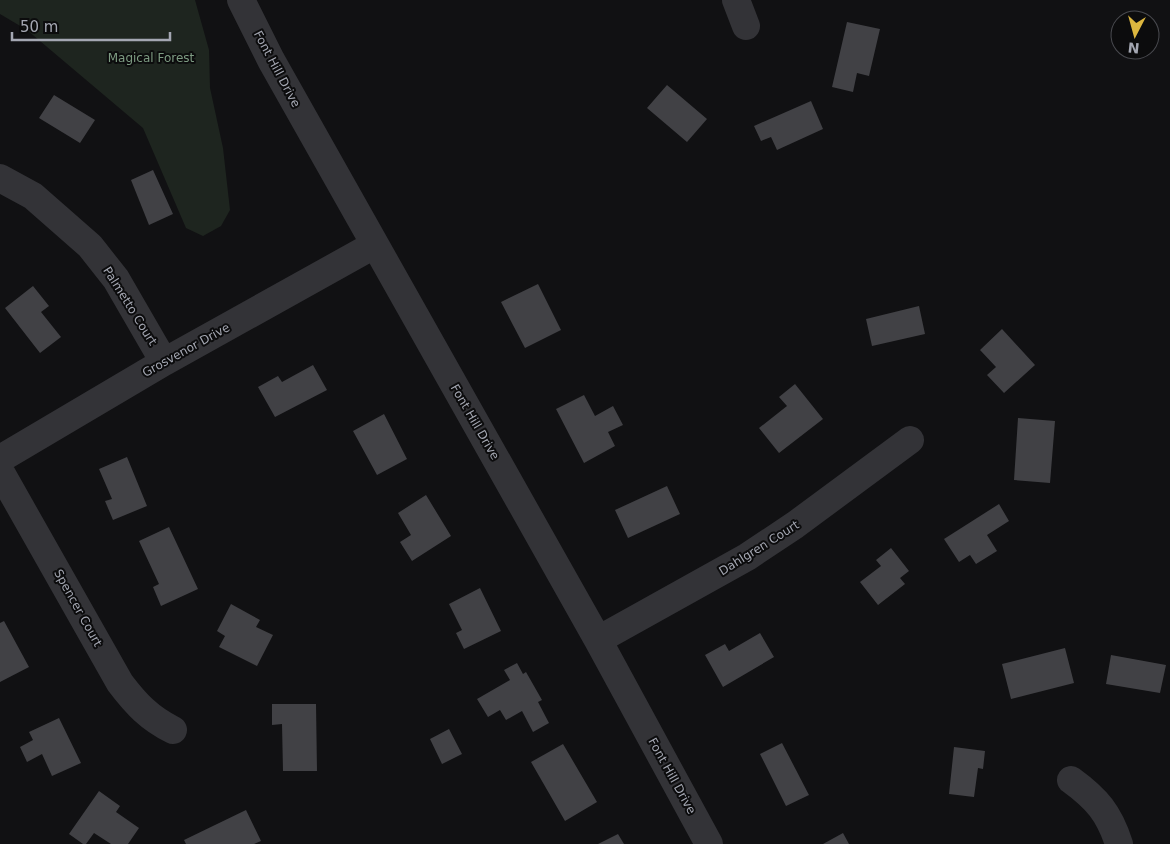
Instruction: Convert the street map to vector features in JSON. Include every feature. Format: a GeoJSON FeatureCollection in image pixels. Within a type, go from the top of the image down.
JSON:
{"type":"FeatureCollection","features":[{"type":"Feature","properties":{"kind":"street","name":"Font Hill Drive"},"geometry":{"type":"LineString","coordinates":[[241,0],[271,60],[598,640],[709,844]]}},
{"type":"Feature","properties":{"kind":"street"},"geometry":{"type":"LineString","coordinates":[[736,0],[746,26]]}},
{"type":"Feature","properties":{"kind":"street","name":"Palmetto Court"},"geometry":{"type":"LineString","coordinates":[[0,178],[33,196],[90,246],[116,280],[164,362]]}},
{"type":"Feature","properties":{"kind":"street","name":"Grosvenor Drive"},"geometry":{"type":"LineString","coordinates":[[0,459],[164,362],[374,245]]}},
{"type":"Feature","properties":{"kind":"street","name":"Dahlgren Court"},"geometry":{"type":"LineString","coordinates":[[598,640],[747,557],[795,525],[910,440]]}},
{"type":"Feature","properties":{"kind":"street","name":"Spencer Court"},"geometry":{"type":"LineString","coordinates":[[0,471],[120,683],[136,704],[156,721],[173,730]]}},
{"type":"Feature","properties":{"kind":"street"},"geometry":{"type":"LineString","coordinates":[[1070,780],[1090,794],[1105,811],[1119,844]]}},
{"type":"Feature","properties":{"kind":"green space","name":"Magical Forest"},"geometry":{"type":"Polygon","coordinates":[[[0,0],[195,0],[209,50],[210,88],[223,148],[230,210],[221,226],[203,236],[186,228],[143,128],[27,30],[0,14],[0,0]]]}},
{"type":"Feature","properties":{"kind":"building"},"geometry":{"type":"Polygon","coordinates":[[[847,22],[880,29],[869,76],[857,73],[853,92],[832,87],[847,22]]]}},
{"type":"Feature","properties":{"kind":"building"},"geometry":{"type":"Polygon","coordinates":[[[667,85],[707,119],[687,142],[647,108],[667,85]]]}},
{"type":"Feature","properties":{"kind":"building"},"geometry":{"type":"Polygon","coordinates":[[[54,95],[95,120],[80,143],[39,118],[54,95]]]}},
{"type":"Feature","properties":{"kind":"building"},"geometry":{"type":"Polygon","coordinates":[[[811,101],[823,129],[777,150],[771,137],[761,141],[754,126],[811,101]]]}},
{"type":"Feature","properties":{"kind":"building"},"geometry":{"type":"Polygon","coordinates":[[[153,170],[173,214],[149,225],[131,180],[153,170]]]}},
{"type":"Feature","properties":{"kind":"building"},"geometry":{"type":"Polygon","coordinates":[[[538,284],[561,330],[525,348],[501,302],[538,284]]]}},
{"type":"Feature","properties":{"kind":"building"},"geometry":{"type":"Polygon","coordinates":[[[33,286],[49,306],[41,312],[61,337],[40,353],[5,308],[33,286]]]}},
{"type":"Feature","properties":{"kind":"building"},"geometry":{"type":"Polygon","coordinates":[[[919,306],[925,334],[872,346],[866,319],[919,306]]]}},
{"type":"Feature","properties":{"kind":"building"},"geometry":{"type":"Polygon","coordinates":[[[1002,329],[1035,365],[1004,393],[987,375],[996,367],[980,350],[1002,329]]]}},
{"type":"Feature","properties":{"kind":"building"},"geometry":{"type":"Polygon","coordinates":[[[313,365],[327,390],[275,417],[258,387],[278,376],[282,382],[313,365]]]}},
{"type":"Feature","properties":{"kind":"building"},"geometry":{"type":"Polygon","coordinates":[[[795,384],[823,419],[779,453],[759,428],[787,406],[779,397],[795,384]]]}},
{"type":"Feature","properties":{"kind":"building"},"geometry":{"type":"Polygon","coordinates":[[[584,395],[595,416],[613,406],[623,425],[608,432],[615,446],[584,463],[556,409],[584,395]]]}},
{"type":"Feature","properties":{"kind":"building"},"geometry":{"type":"Polygon","coordinates":[[[384,414],[407,459],[377,475],[353,431],[384,414]]]}},
{"type":"Feature","properties":{"kind":"building"},"geometry":{"type":"Polygon","coordinates":[[[1018,418],[1055,421],[1050,483],[1014,480],[1018,418]]]}},
{"type":"Feature","properties":{"kind":"building"},"geometry":{"type":"Polygon","coordinates":[[[127,457],[147,506],[113,520],[105,501],[112,499],[99,469],[127,457]]]}},
{"type":"Feature","properties":{"kind":"building"},"geometry":{"type":"Polygon","coordinates":[[[667,486],[680,514],[628,538],[615,510],[667,486]]]}},
{"type":"Feature","properties":{"kind":"building"},"geometry":{"type":"Polygon","coordinates":[[[426,495],[451,536],[412,561],[400,542],[411,535],[398,513],[426,495]]]}},
{"type":"Feature","properties":{"kind":"building"},"geometry":{"type":"Polygon","coordinates":[[[999,504],[1009,521],[987,535],[997,551],[976,564],[970,555],[959,562],[944,539],[999,504]]]}},
{"type":"Feature","properties":{"kind":"building"},"geometry":{"type":"Polygon","coordinates":[[[169,527],[198,589],[161,606],[153,587],[159,584],[139,541],[169,527]]]}},
{"type":"Feature","properties":{"kind":"building"},"geometry":{"type":"Polygon","coordinates":[[[891,548],[909,571],[900,578],[905,584],[878,605],[860,582],[881,566],[876,560],[891,548]]]}},
{"type":"Feature","properties":{"kind":"building"},"geometry":{"type":"Polygon","coordinates":[[[480,588],[501,631],[464,649],[456,633],[462,630],[449,604],[480,588]]]}},
{"type":"Feature","properties":{"kind":"building"},"geometry":{"type":"Polygon","coordinates":[[[231,604],[260,620],[256,627],[273,635],[257,666],[219,647],[225,636],[217,631],[231,604]]]}},
{"type":"Feature","properties":{"kind":"building"},"geometry":{"type":"Polygon","coordinates":[[[4,621],[29,667],[0,682],[0,623],[4,621]]]}},
{"type":"Feature","properties":{"kind":"building"},"geometry":{"type":"Polygon","coordinates":[[[760,633],[774,657],[723,687],[705,655],[725,644],[729,651],[760,633]]]}},
{"type":"Feature","properties":{"kind":"building"},"geometry":{"type":"Polygon","coordinates":[[[1065,648],[1074,683],[1011,699],[1002,664],[1065,648]]]}},
{"type":"Feature","properties":{"kind":"building"},"geometry":{"type":"Polygon","coordinates":[[[1111,655],[1166,665],[1160,693],[1106,684],[1111,655]]]}},
{"type":"Feature","properties":{"kind":"building"},"geometry":{"type":"Polygon","coordinates":[[[517,663],[523,674],[526,672],[542,700],[538,702],[549,723],[533,732],[522,711],[506,720],[500,710],[488,717],[477,699],[510,680],[504,670],[517,663]]]}},
{"type":"Feature","properties":{"kind":"building"},"geometry":{"type":"Polygon","coordinates":[[[272,704],[316,704],[317,771],[283,771],[282,724],[272,725],[272,704]]]}},
{"type":"Feature","properties":{"kind":"building"},"geometry":{"type":"Polygon","coordinates":[[[59,718],[81,763],[52,776],[42,754],[27,762],[20,747],[33,740],[29,732],[59,718]]]}},
{"type":"Feature","properties":{"kind":"building"},"geometry":{"type":"Polygon","coordinates":[[[449,729],[462,754],[442,764],[430,739],[449,729]]]}},
{"type":"Feature","properties":{"kind":"building"},"geometry":{"type":"Polygon","coordinates":[[[782,743],[809,795],[786,806],[760,754],[782,743]]]}},
{"type":"Feature","properties":{"kind":"building"},"geometry":{"type":"Polygon","coordinates":[[[563,744],[597,802],[565,821],[531,762],[563,744]]]}},
{"type":"Feature","properties":{"kind":"building"},"geometry":{"type":"Polygon","coordinates":[[[954,747],[985,751],[983,769],[978,768],[974,797],[949,794],[954,747]]]}},
{"type":"Feature","properties":{"kind":"building"},"geometry":{"type":"Polygon","coordinates":[[[99,791],[120,806],[116,812],[139,828],[128,844],[111,844],[94,833],[86,844],[83,844],[69,834],[99,791]]]}},
{"type":"Feature","properties":{"kind":"building"},"geometry":{"type":"Polygon","coordinates":[[[246,810],[261,841],[254,844],[186,844],[184,840],[246,810]]]}},
{"type":"Feature","properties":{"kind":"building"},"geometry":{"type":"Polygon","coordinates":[[[843,833],[849,844],[823,844],[843,833]]]}},
{"type":"Feature","properties":{"kind":"building"},"geometry":{"type":"Polygon","coordinates":[[[618,834],[624,844],[598,844],[618,834]]]}}]}
